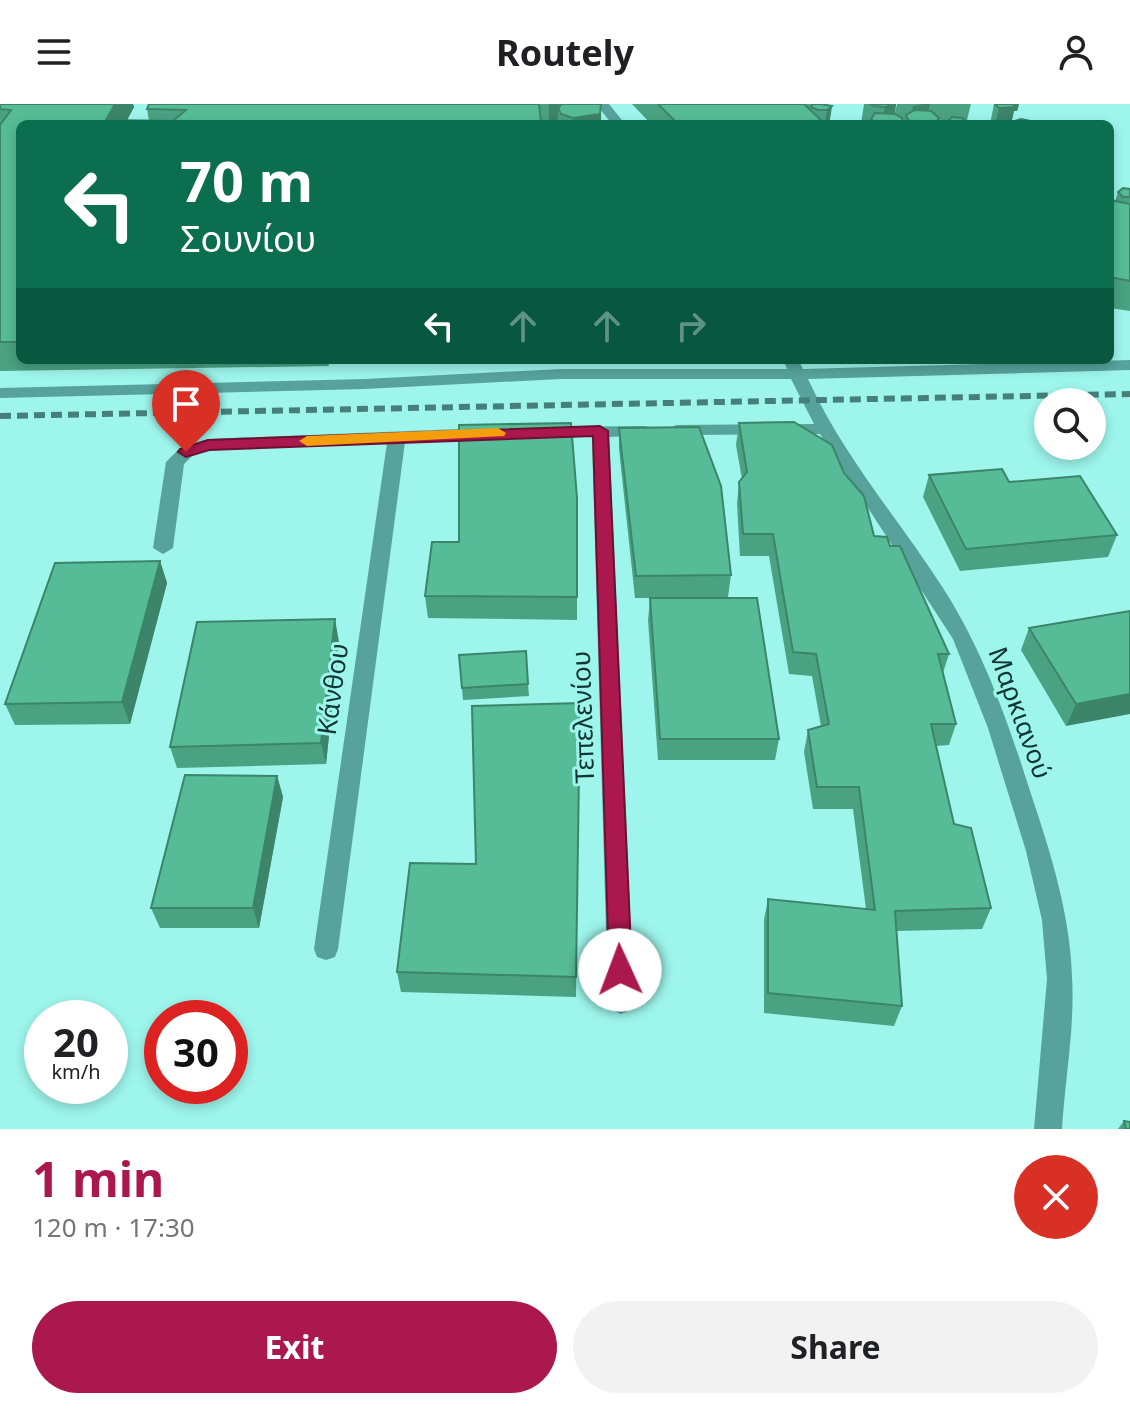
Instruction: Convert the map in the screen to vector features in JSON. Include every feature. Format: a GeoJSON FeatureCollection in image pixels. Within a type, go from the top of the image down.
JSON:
{"type":"FeatureCollection","features":[{"type":"Feature","properties":{"kind":"street"},"geometry":{"type":"LineString","coordinates":[[602,104],[616,120]]}},
{"type":"Feature","properties":{"kind":"street"},"geometry":{"type":"LineString","coordinates":[[0,393],[365,384],[795,367],[1130,365]]}},
{"type":"Feature","properties":{"kind":"street","name":"Μαρκιανού"},"geometry":{"type":"LineString","coordinates":[[795,367],[824,429],[963,638],[1004,742],[1038,851],[1054,920],[1060,979],[1048,1129]]}},
{"type":"Feature","properties":{"kind":"street"},"geometry":{"type":"LineString","coordinates":[[529,432],[824,429]]}},
{"type":"Feature","properties":{"kind":"street","name":"Τεπελενίου"},"geometry":{"type":"LineString","coordinates":[[600,431],[621,1002]]}},
{"type":"Feature","properties":{"kind":"street"},"geometry":{"type":"LineString","coordinates":[[163,548],[175,462],[186,452],[208,445],[500,433]]}},
{"type":"Feature","properties":{"kind":"street","name":"Κάνθου"},"geometry":{"type":"LineString","coordinates":[[326,949],[397,437]]}},
{"type":"Feature","properties":{"kind":"building"},"geometry":{"type":"Polygon","coordinates":[[[0,104],[115,104],[106,120],[16,120],[16,342],[0,342],[0,125],[11,110],[0,109],[0,104]]]}},
{"type":"Feature","properties":{"kind":"building"},"geometry":{"type":"Polygon","coordinates":[[[149,104],[539,104],[541,120],[174,120],[186,110],[147,109],[149,104]]]}},
{"type":"Feature","properties":{"kind":"building"},"geometry":{"type":"Polygon","coordinates":[[[562,104],[601,104],[600,114],[573,118],[561,114],[558,108],[562,104]]]}},
{"type":"Feature","properties":{"kind":"building"},"geometry":{"type":"Polygon","coordinates":[[[658,104],[804,104],[821,120],[674,120],[658,104]]]}},
{"type":"Feature","properties":{"kind":"building"},"geometry":{"type":"Polygon","coordinates":[[[813,104],[832,106],[827,110],[818,110],[811,107],[813,104]]]}},
{"type":"Feature","properties":{"kind":"building"},"geometry":{"type":"Polygon","coordinates":[[[870,104],[894,104],[885,107],[870,104]]]}},
{"type":"Feature","properties":{"kind":"building"},"geometry":{"type":"Polygon","coordinates":[[[995,104],[1012,104],[1016,107],[999,108],[995,104]]]}},
{"type":"Feature","properties":{"kind":"building"},"geometry":{"type":"Polygon","coordinates":[[[915,110],[931,111],[939,118],[908,120],[906,115],[915,110]]]}},
{"type":"Feature","properties":{"kind":"building"},"geometry":{"type":"Polygon","coordinates":[[[875,113],[895,114],[902,120],[872,120],[875,113]]]}},
{"type":"Feature","properties":{"kind":"building"},"geometry":{"type":"Polygon","coordinates":[[[1123,188],[1130,189],[1130,197],[1123,197],[1118,192],[1123,188]]]}},
{"type":"Feature","properties":{"kind":"building"},"geometry":{"type":"Polygon","coordinates":[[[1114,201],[1130,204],[1130,281],[1114,278],[1114,201]]]}},
{"type":"Feature","properties":{"kind":"building"},"geometry":{"type":"Polygon","coordinates":[[[794,422],[832,445],[844,473],[864,496],[874,536],[887,537],[890,546],[900,546],[949,654],[938,654],[956,724],[931,724],[954,824],[971,828],[991,908],[895,911],[902,1006],[768,993],[768,899],[875,910],[859,787],[817,787],[808,730],[829,724],[816,654],[793,652],[773,534],[743,534],[739,482],[747,472],[739,423],[794,422]]]}},
{"type":"Feature","properties":{"kind":"building"},"geometry":{"type":"Polygon","coordinates":[[[571,423],[577,498],[577,597],[425,596],[432,542],[459,542],[459,425],[571,423]]]}},
{"type":"Feature","properties":{"kind":"building"},"geometry":{"type":"Polygon","coordinates":[[[699,427],[721,486],[731,575],[636,576],[619,428],[699,427]]]}},
{"type":"Feature","properties":{"kind":"building"},"geometry":{"type":"Polygon","coordinates":[[[1002,469],[1009,482],[1080,476],[1117,535],[966,549],[929,475],[1002,469]]]}},
{"type":"Feature","properties":{"kind":"building"},"geometry":{"type":"Polygon","coordinates":[[[160,561],[122,702],[5,704],[55,563],[160,561]]]}},
{"type":"Feature","properties":{"kind":"building"},"geometry":{"type":"Polygon","coordinates":[[[650,598],[757,598],[779,739],[660,739],[650,598]]]}},
{"type":"Feature","properties":{"kind":"building"},"geometry":{"type":"Polygon","coordinates":[[[1130,611],[1130,694],[1076,704],[1029,628],[1130,611]]]}},
{"type":"Feature","properties":{"kind":"building"},"geometry":{"type":"Polygon","coordinates":[[[335,619],[321,743],[170,747],[197,622],[335,619]]]}},
{"type":"Feature","properties":{"kind":"building"},"geometry":{"type":"Polygon","coordinates":[[[526,651],[528,684],[462,688],[459,655],[526,651]]]}},
{"type":"Feature","properties":{"kind":"building"},"geometry":{"type":"Polygon","coordinates":[[[580,703],[576,977],[397,972],[410,863],[476,864],[472,706],[580,703]]]}},
{"type":"Feature","properties":{"kind":"building"},"geometry":{"type":"Polygon","coordinates":[[[185,775],[277,776],[253,908],[151,908],[185,775]]]}},
{"type":"Feature","properties":{"kind":"railway"},"geometry":{"type":"LineString","coordinates":[[0,416],[1130,394]]}},
{"type":"Feature","properties":{"kind":"slow traffic"},"geometry":{"type":"LineString","coordinates":[[307,441],[498,433]]}},
{"type":"Feature","properties":{"kind":"route"},"geometry":{"type":"LineString","coordinates":[[186,452],[208,445],[600,431],[620,970]]}}]}
